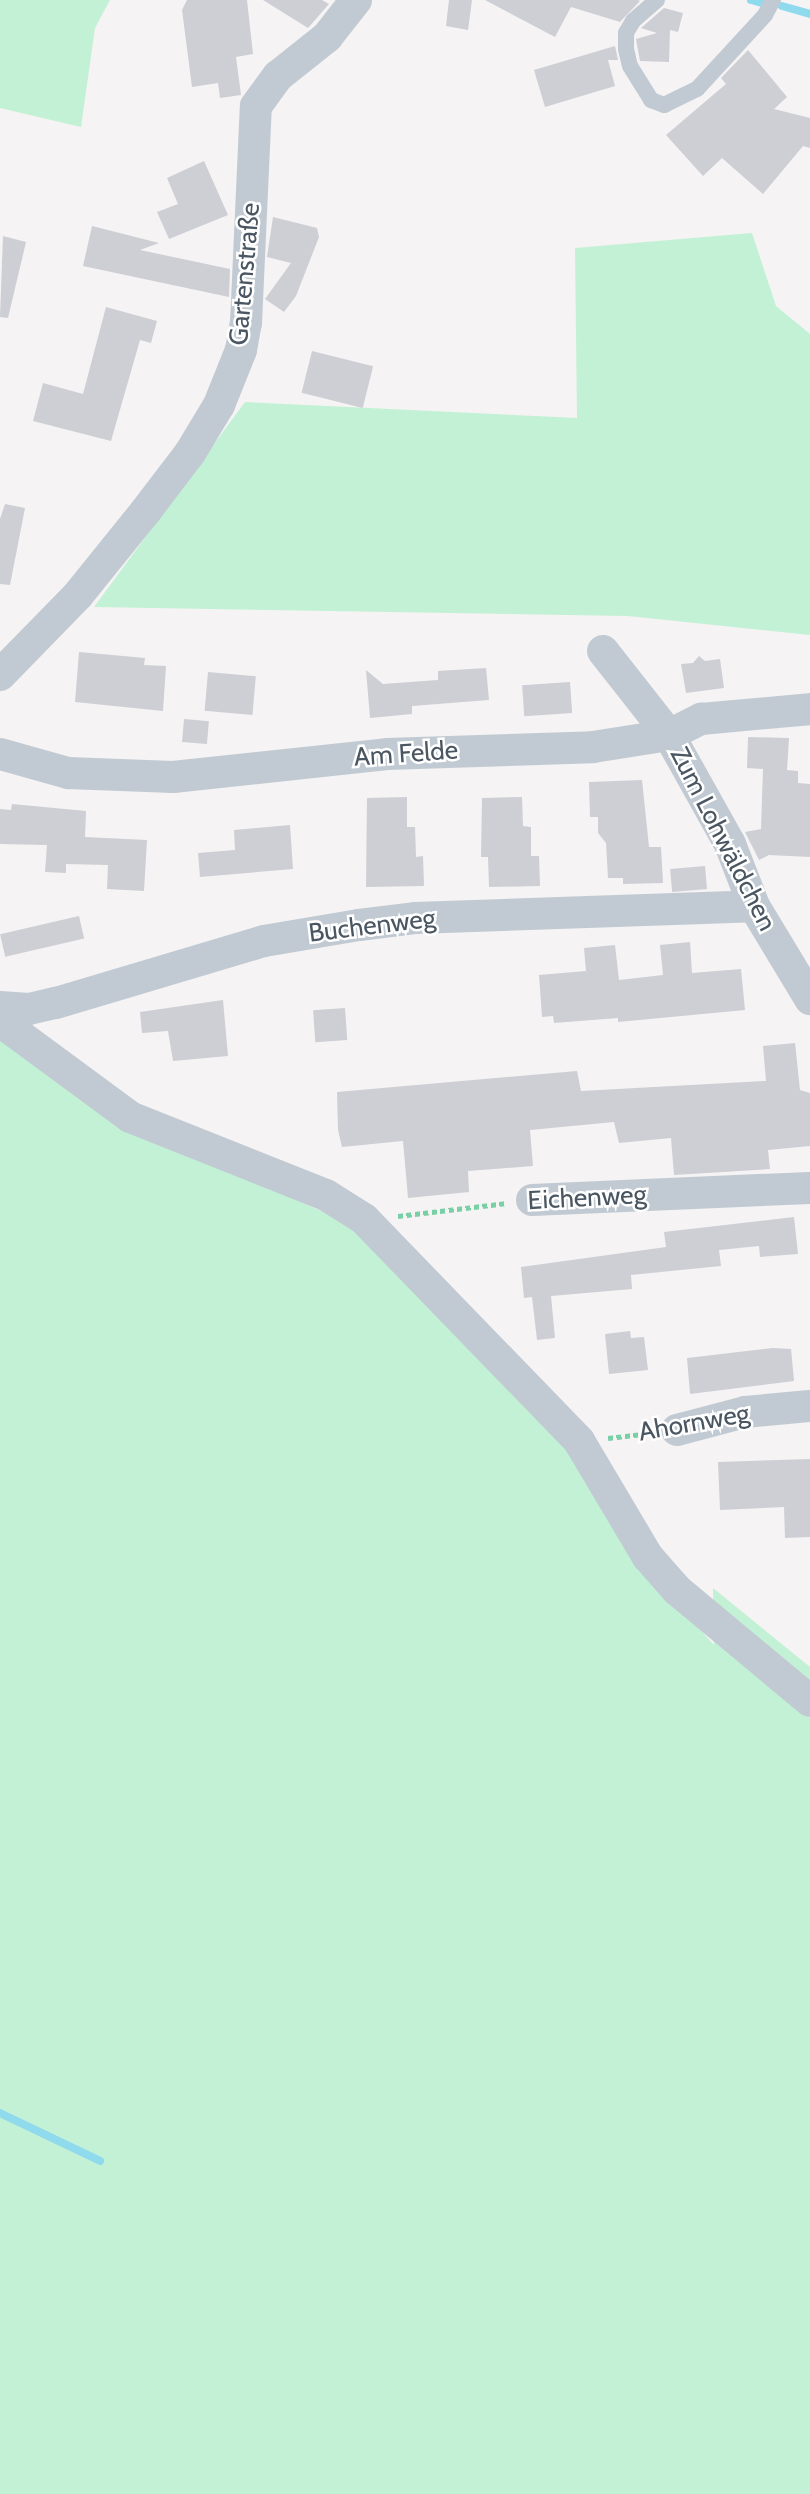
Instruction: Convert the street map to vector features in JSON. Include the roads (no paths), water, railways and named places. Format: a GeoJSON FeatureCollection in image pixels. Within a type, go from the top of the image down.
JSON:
{"type":"FeatureCollection","features":[{"type":"Feature","properties":{"kind":"street","name":"Gartenstraße"},"geometry":{"type":"LineString","coordinates":[[0,675],[78,595],[190,453],[219,405],[241,350],[246,323],[256,106],[278,76],[327,37],[356,0]]}},
{"type":"Feature","properties":{"kind":"street","name":"Zum Lohwäldchen"},"geometry":{"type":"LineString","coordinates":[[603,651],[669,735],[730,844],[754,906],[810,999]]}},
{"type":"Feature","properties":{"kind":"street","name":"Am Felde"},"geometry":{"type":"LineString","coordinates":[[0,754],[68,773],[151,777],[387,754],[593,747],[669,735],[701,719],[810,709]]}},
{"type":"Feature","properties":{"kind":"street","name":"Buchenweg"},"geometry":{"type":"LineString","coordinates":[[0,1007],[48,1005],[264,941],[359,925],[415,918],[754,906]]}},
{"type":"Feature","properties":{"kind":"street"},"geometry":{"type":"LineString","coordinates":[[0,1021],[130,1117],[326,1195],[364,1219],[579,1441],[648,1557],[669,1582],[810,1701]]}},
{"type":"Feature","properties":{"kind":"street","name":"Eichenweg"},"geometry":{"type":"LineString","coordinates":[[532,1200],[810,1188]]}},
{"type":"Feature","properties":{"kind":"street","name":"Ahornweg"},"geometry":{"type":"LineString","coordinates":[[677,1430],[745,1412],[810,1406]]}},
{"type":"Feature","properties":{"kind":"lane"},"geometry":{"type":"LineString","coordinates":[[657,0],[633,22],[626,33],[626,49],[630,66],[651,100],[664,105],[697,89],[774,0]]}},
{"type":"Feature","properties":{"kind":"waterway"},"geometry":{"type":"LineString","coordinates":[[751,0],[762,3]]}},
{"type":"Feature","properties":{"kind":"waterway"},"geometry":{"type":"LineString","coordinates":[[782,6],[810,14]]}},
{"type":"Feature","properties":{"kind":"waterway"},"geometry":{"type":"LineString","coordinates":[[0,2113],[100,2161]]}}]}
